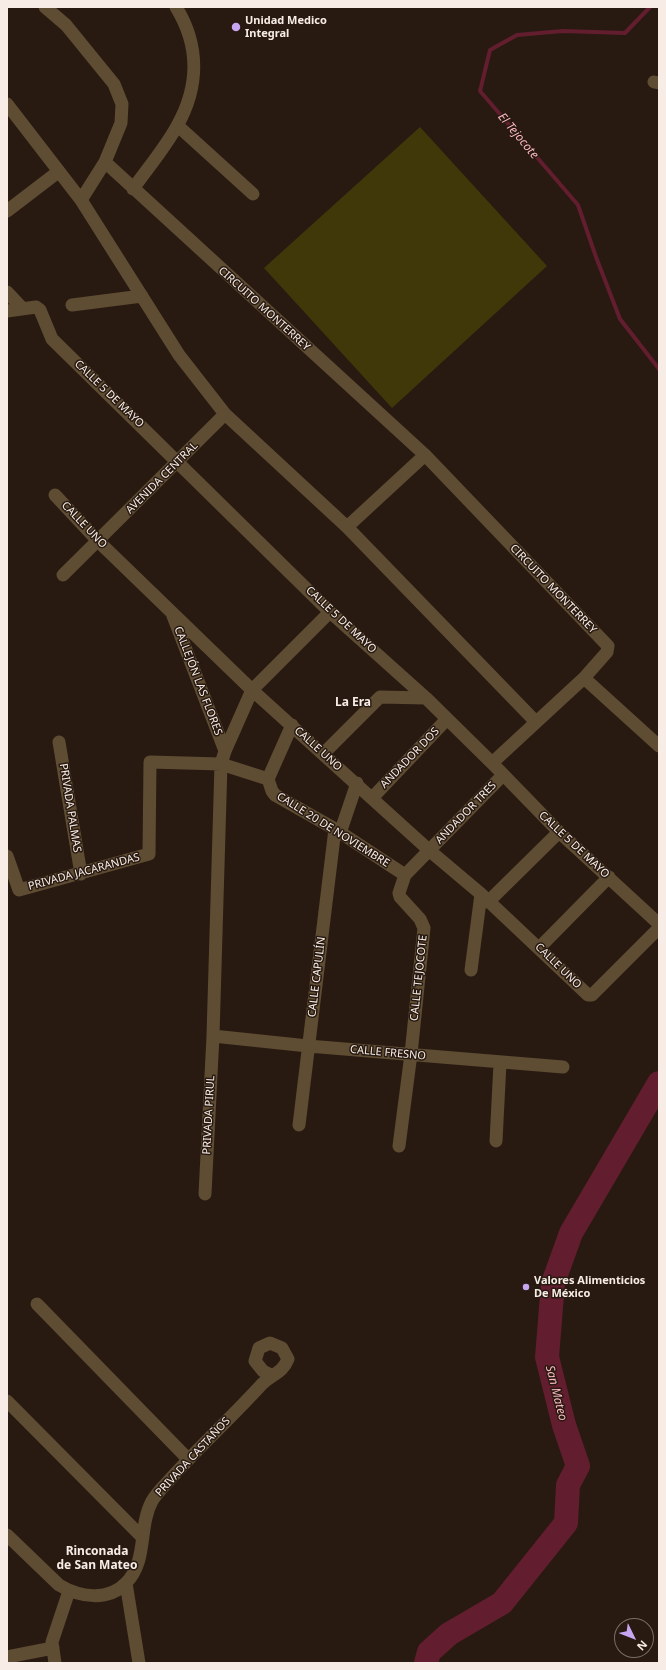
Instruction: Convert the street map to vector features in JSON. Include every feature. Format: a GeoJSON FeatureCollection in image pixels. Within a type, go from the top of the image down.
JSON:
{"type":"FeatureCollection","features":[{"type":"Feature","properties":{"kind":"street"},"geometry":{"type":"LineString","coordinates":[[46,7],[66,25],[114,84],[122,104],[121,123],[104,162],[81,200]]}},
{"type":"Feature","properties":{"kind":"street"},"geometry":{"type":"LineString","coordinates":[[133,189],[178,126],[193,86],[194,66],[192,41],[184,20],[176,7]]}},
{"type":"Feature","properties":{"kind":"street"},"geometry":{"type":"LineString","coordinates":[[7,104],[81,200],[179,355],[225,414],[347,527],[535,721]]}},
{"type":"Feature","properties":{"kind":"street"},"geometry":{"type":"LineString","coordinates":[[178,126],[252,194]]}},
{"type":"Feature","properties":{"kind":"street","name":"CIRCUITO MONTERREY"},"geometry":{"type":"LineString","coordinates":[[104,162],[425,455],[608,646],[607,652],[584,678],[535,721],[492,763]]}},
{"type":"Feature","properties":{"kind":"street"},"geometry":{"type":"LineString","coordinates":[[7,211],[58,172]]}},
{"type":"Feature","properties":{"kind":"street","name":"CALLE 5 DE MAYO"},"geometry":{"type":"LineString","coordinates":[[7,292],[29,308],[40,310],[52,338],[330,612],[426,698],[559,832],[659,924]]}},
{"type":"Feature","properties":{"kind":"street"},"geometry":{"type":"LineString","coordinates":[[72,305],[142,296]]}},
{"type":"Feature","properties":{"kind":"street"},"geometry":{"type":"LineString","coordinates":[[7,311],[29,308]]}},
{"type":"Feature","properties":{"kind":"street","name":"AVENIDA CENTRAL"},"geometry":{"type":"LineString","coordinates":[[63,575],[179,462],[225,414]]}},
{"type":"Feature","properties":{"kind":"street"},"geometry":{"type":"LineString","coordinates":[[347,527],[425,455]]}},
{"type":"Feature","properties":{"kind":"street","name":"CALLE UNO"},"geometry":{"type":"LineString","coordinates":[[55,495],[98,541],[252,690],[485,898],[588,995],[592,995],[659,928]]}},
{"type":"Feature","properties":{"kind":"street","name":"CALLEJÓN LAS FLORES"},"geometry":{"type":"LineString","coordinates":[[171,612],[225,751]]}},
{"type":"Feature","properties":{"kind":"street"},"geometry":{"type":"LineString","coordinates":[[213,1036],[221,764],[225,751],[252,690],[330,612]]}},
{"type":"Feature","properties":{"kind":"street"},"geometry":{"type":"LineString","coordinates":[[584,678],[659,746]]}},
{"type":"Feature","properties":{"kind":"street"},"geometry":{"type":"LineString","coordinates":[[323,754],[380,697],[426,698]]}},
{"type":"Feature","properties":{"kind":"street","name":"ANDADOR DOS"},"geometry":{"type":"LineString","coordinates":[[372,797],[447,719]]}},
{"type":"Feature","properties":{"kind":"street"},"geometry":{"type":"LineString","coordinates":[[221,764],[268,779],[292,725]]}},
{"type":"Feature","properties":{"kind":"street","name":"PRIVADA PALMAS"},"geometry":{"type":"LineString","coordinates":[[59,742],[81,874]]}},
{"type":"Feature","properties":{"kind":"street","name":"PRIVADA JACARANDAS"},"geometry":{"type":"LineString","coordinates":[[7,856],[19,890],[149,854],[150,762],[221,764]]}},
{"type":"Feature","properties":{"kind":"street","name":"ANDADOR TRES"},"geometry":{"type":"LineString","coordinates":[[430,850],[503,775]]}},
{"type":"Feature","properties":{"kind":"street","name":"CALLE 20 DE NOVIEMBRE"},"geometry":{"type":"LineString","coordinates":[[268,779],[272,791],[275,794],[337,831],[405,875]]}},
{"type":"Feature","properties":{"kind":"street","name":"CALLE CAPULÍN"},"geometry":{"type":"LineString","coordinates":[[299,1126],[308,1046],[337,831],[357,783]]}},
{"type":"Feature","properties":{"kind":"street"},"geometry":{"type":"LineString","coordinates":[[471,970],[485,898],[559,832]]}},
{"type":"Feature","properties":{"kind":"street","name":"CALLE TEJOCOTE"},"geometry":{"type":"LineString","coordinates":[[412,1054],[424,928],[420,919],[399,893],[405,875],[430,850]]}},
{"type":"Feature","properties":{"kind":"street"},"geometry":{"type":"LineString","coordinates":[[539,948],[609,877]]}},
{"type":"Feature","properties":{"kind":"street","name":"CALLE FRESNO"},"geometry":{"type":"LineString","coordinates":[[213,1036],[500,1063],[564,1067]]}},
{"type":"Feature","properties":{"kind":"street","name":"PRIVADA PIRUL"},"geometry":{"type":"LineString","coordinates":[[205,1194],[213,1036]]}},
{"type":"Feature","properties":{"kind":"street"},"geometry":{"type":"LineString","coordinates":[[399,1146],[412,1054]]}},
{"type":"Feature","properties":{"kind":"street"},"geometry":{"type":"LineString","coordinates":[[496,1141],[500,1063]]}},
{"type":"Feature","properties":{"kind":"street"},"geometry":{"type":"LineString","coordinates":[[37,1304],[188,1459]]}},
{"type":"Feature","properties":{"kind":"street","name":"PRIVADA CASTAÑOS"},"geometry":{"type":"LineString","coordinates":[[69,1591],[82,1595],[98,1596],[114,1592],[126,1583],[136,1568],[141,1553],[144,1521],[152,1500],[188,1459],[271,1376]]}},
{"type":"Feature","properties":{"kind":"street"},"geometry":{"type":"LineString","coordinates":[[7,1402],[142,1537]]}},
{"type":"Feature","properties":{"kind":"street"},"geometry":{"type":"LineString","coordinates":[[7,1535],[59,1585],[69,1591],[52,1642],[55,1663]]}},
{"type":"Feature","properties":{"kind":"street"},"geometry":{"type":"LineString","coordinates":[[126,1583],[139,1663]]}},
{"type":"Feature","properties":{"kind":"street"},"geometry":{"type":"LineString","coordinates":[[7,1657],[53,1648]]}},
{"type":"Feature","properties":{"kind":"shaded area"},"geometry":{"type":"Polygon","coordinates":[[[420,127],[547,266],[392,408],[264,268],[420,127]]]}},
{"type":"Feature","properties":{"kind":"waterway","name":"El Tejocote"},"geometry":{"type":"LineString","coordinates":[[650,7],[625,33],[563,31],[517,35],[490,50],[480,91],[578,205],[620,319],[659,369]]}},
{"type":"Feature","properties":{"kind":"waterway","name":"San Mateo"},"geometry":{"type":"LineString","coordinates":[[426,1663],[429,1652],[449,1634],[502,1603],[566,1523],[568,1485],[578,1466],[564,1425],[547,1357],[553,1283],[571,1233],[659,1083]]}},
{"type":"Feature","properties":{"kind":"place","name":"Unidad Medico Integral"},"geometry":{"type":"Point","coordinates":[236,27]}},
{"type":"Feature","properties":{"kind":"place","name":"Valores Alimenticios De México"},"geometry":{"type":"Point","coordinates":[526,1287]}},
{"type":"Feature","properties":{"kind":"district","name":"La Era"},"geometry":{"type":"Point","coordinates":[353,703]}},
{"type":"Feature","properties":{"kind":"district","name":"Rinconada de San Mateo"},"geometry":{"type":"Point","coordinates":[97,1559]}}]}
